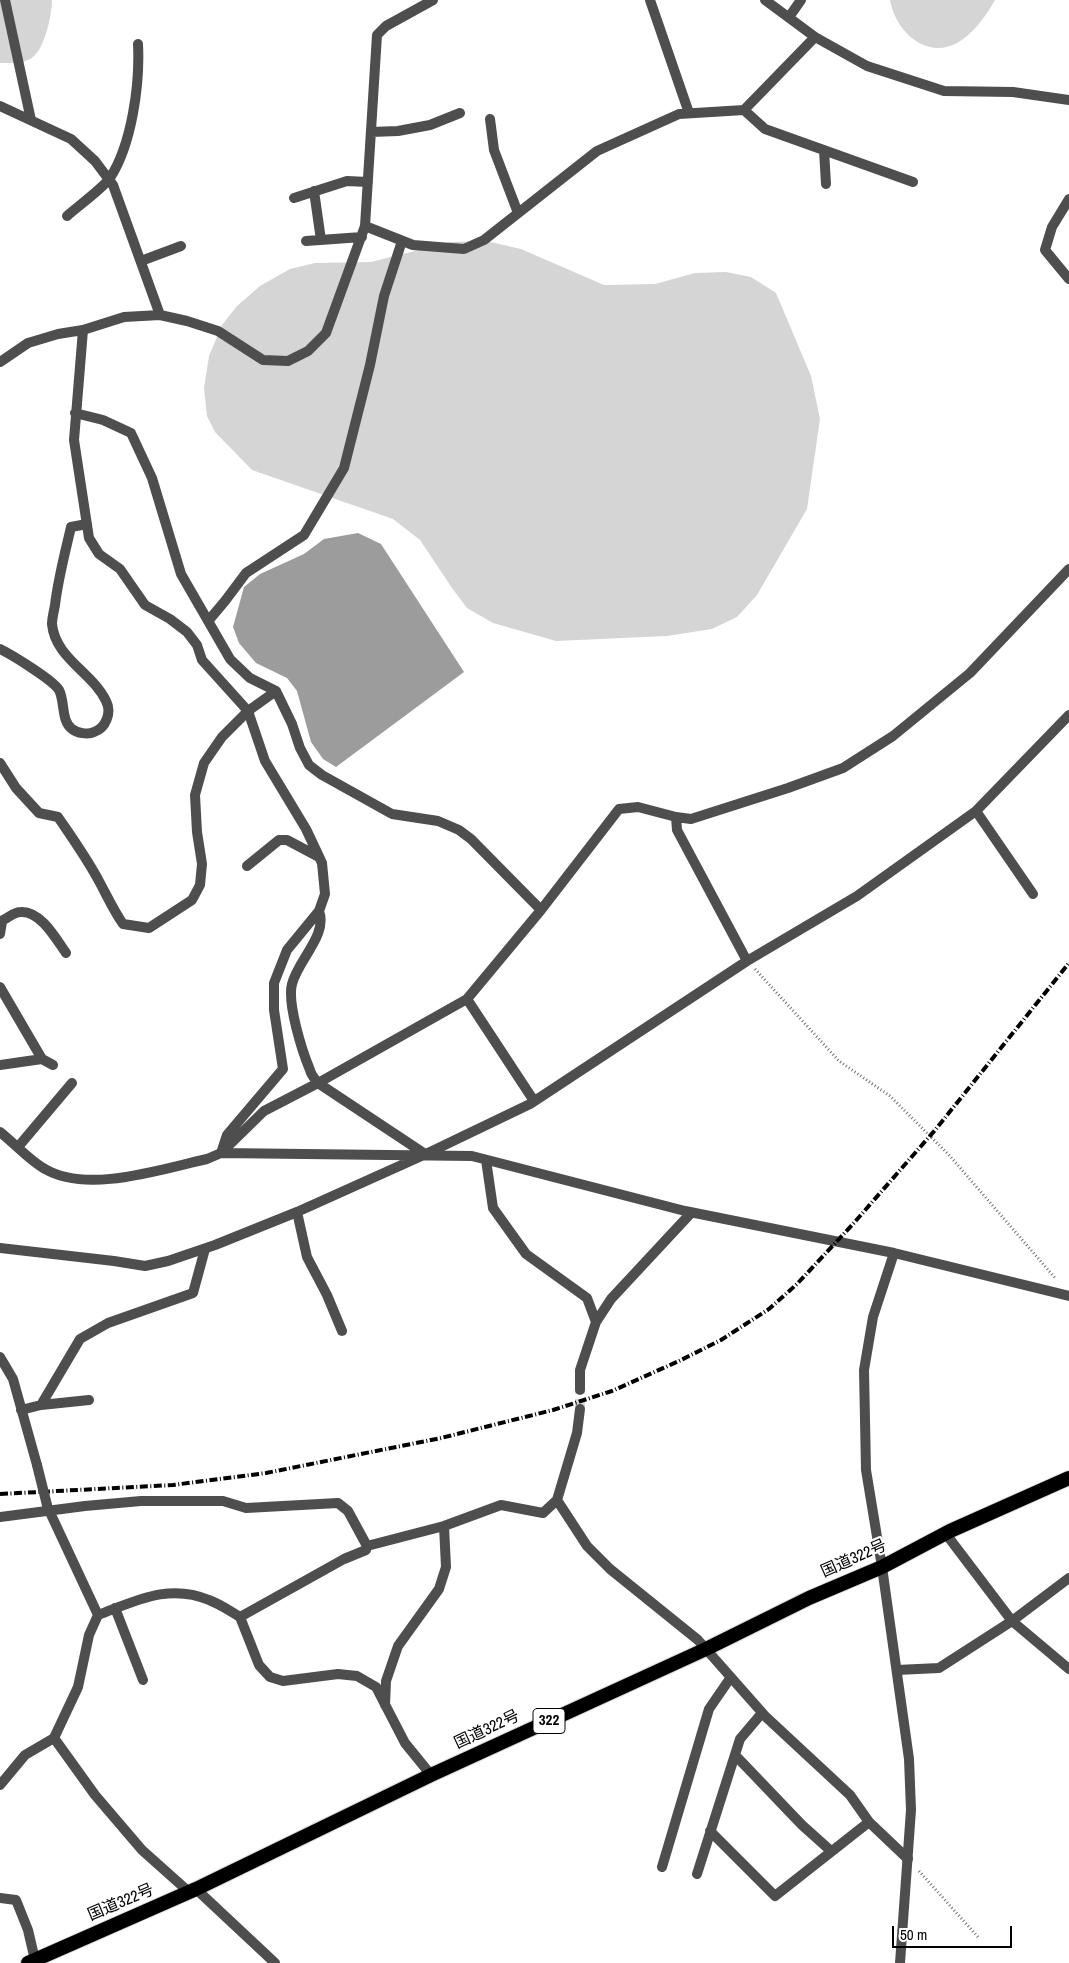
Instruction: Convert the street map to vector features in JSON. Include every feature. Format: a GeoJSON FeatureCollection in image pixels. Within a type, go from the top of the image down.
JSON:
{"type":"FeatureCollection","features":[{"type":"Feature","properties":{"kind":"highway","name":"国道322号"},"geometry":{"type":"LineString","coordinates":[[31,1961],[192,1891],[431,1775],[706,1649],[808,1598],[882,1567],[946,1534],[1069,1478]]}},
{"type":"Feature","properties":{"kind":"street"},"geometry":{"type":"LineString","coordinates":[[5,0],[31,120]]}},
{"type":"Feature","properties":{"kind":"street"},"geometry":{"type":"LineString","coordinates":[[0,362],[28,343],[58,334],[83,330],[124,317],[160,316],[186,320],[218,331],[263,360],[288,361],[308,351],[326,333],[365,226],[377,35],[386,26],[433,0]]}},
{"type":"Feature","properties":{"kind":"street"},"geometry":{"type":"LineString","coordinates":[[650,0],[689,113]]}},
{"type":"Feature","properties":{"kind":"street"},"geometry":{"type":"LineString","coordinates":[[765,0],[815,37],[867,66],[944,91],[1013,92],[1069,100]]}},
{"type":"Feature","properties":{"kind":"street"},"geometry":{"type":"LineString","coordinates":[[788,17],[801,0]]}},
{"type":"Feature","properties":{"kind":"street"},"geometry":{"type":"LineString","coordinates":[[365,226],[413,245],[464,249],[484,240],[597,151],[679,114],[744,110],[815,37]]}},
{"type":"Feature","properties":{"kind":"street"},"geometry":{"type":"LineString","coordinates":[[67,216],[109,179],[121,156],[134,110],[139,67],[138,44]]}},
{"type":"Feature","properties":{"kind":"street"},"geometry":{"type":"LineString","coordinates":[[0,106],[71,139],[95,161],[109,179],[113,185],[160,316]]}},
{"type":"Feature","properties":{"kind":"street"},"geometry":{"type":"LineString","coordinates":[[744,110],[765,129],[913,182]]}},
{"type":"Feature","properties":{"kind":"street"},"geometry":{"type":"LineString","coordinates":[[371,132],[398,131],[430,125],[460,113]]}},
{"type":"Feature","properties":{"kind":"street"},"geometry":{"type":"LineString","coordinates":[[490,118],[494,150],[518,213]]}},
{"type":"Feature","properties":{"kind":"street"},"geometry":{"type":"LineString","coordinates":[[824,150],[826,184]]}},
{"type":"Feature","properties":{"kind":"street"},"geometry":{"type":"LineString","coordinates":[[294,198],[348,181],[368,182]]}},
{"type":"Feature","properties":{"kind":"street"},"geometry":{"type":"LineString","coordinates":[[314,191],[321,240]]}},
{"type":"Feature","properties":{"kind":"street"},"geometry":{"type":"LineString","coordinates":[[1069,199],[1052,227],[1045,250],[1069,279]]}},
{"type":"Feature","properties":{"kind":"street"},"geometry":{"type":"LineString","coordinates":[[306,241],[362,237]]}},
{"type":"Feature","properties":{"kind":"street"},"geometry":{"type":"LineString","coordinates":[[209,620],[226,601],[246,572],[304,535],[344,468],[370,365],[384,296],[402,241]]}},
{"type":"Feature","properties":{"kind":"street"},"geometry":{"type":"LineString","coordinates":[[141,261],[182,246]]}},
{"type":"Feature","properties":{"kind":"street"},"geometry":{"type":"LineString","coordinates":[[83,330],[74,440],[89,538],[99,554],[120,569],[145,605],[170,619],[187,632],[197,645],[202,660],[248,711],[265,760],[306,829],[322,863],[325,894],[319,911],[288,950],[274,983],[274,1010],[283,1069],[227,1135],[221,1153]]}},
{"type":"Feature","properties":{"kind":"street"},"geometry":{"type":"LineString","coordinates":[[75,413],[102,420],[131,433],[152,478],[181,574],[230,659],[250,678],[276,691],[309,765],[322,775],[392,814],[438,821],[459,830],[471,839],[540,910]]}},
{"type":"Feature","properties":{"kind":"street"},"geometry":{"type":"LineString","coordinates":[[0,649],[20,660],[59,690],[67,723],[72,729],[81,733],[94,733],[103,726],[108,715],[107,702],[94,684],[75,666],[59,643],[52,624],[59,576],[70,527],[87,524]]}},
{"type":"Feature","properties":{"kind":"street"},"geometry":{"type":"LineString","coordinates":[[0,1132],[44,1169],[72,1179],[109,1180],[207,1159],[221,1153],[264,1112],[467,999],[619,809],[638,807],[691,819],[843,768],[893,736],[970,673],[1069,570]]}},
{"type":"Feature","properties":{"kind":"street"},"geometry":{"type":"LineString","coordinates":[[0,762],[16,788],[38,813],[58,818],[83,854],[112,908],[123,924],[149,928],[192,900],[200,884],[202,864],[197,832],[195,795],[204,763],[222,737],[248,711],[276,691]]}},
{"type":"Feature","properties":{"kind":"street"},"geometry":{"type":"LineString","coordinates":[[0,1248],[145,1266],[168,1261],[297,1212],[426,1154],[534,1101],[747,961],[857,896],[976,811],[1069,715]]}},
{"type":"Feature","properties":{"kind":"street"},"geometry":{"type":"LineString","coordinates":[[976,811],[1032,894]]}},
{"type":"Feature","properties":{"kind":"street"},"geometry":{"type":"LineString","coordinates":[[676,817],[677,830],[747,961]]}},
{"type":"Feature","properties":{"kind":"street"},"geometry":{"type":"LineString","coordinates":[[247,866],[280,840],[288,840],[319,857]]}},
{"type":"Feature","properties":{"kind":"street"},"geometry":{"type":"LineString","coordinates":[[319,911],[322,920],[320,931],[298,967],[291,986],[291,1006],[310,1072],[318,1083],[426,1154]]}},
{"type":"Feature","properties":{"kind":"street"},"geometry":{"type":"LineString","coordinates":[[0,934],[1,921],[14,913],[32,914],[43,923],[66,953]]}},
{"type":"Feature","properties":{"kind":"street"},"geometry":{"type":"LineString","coordinates":[[0,987],[42,1059],[53,1065]]}},
{"type":"Feature","properties":{"kind":"street"},"geometry":{"type":"LineString","coordinates":[[467,999],[534,1101]]}},
{"type":"Feature","properties":{"kind":"street"},"geometry":{"type":"LineString","coordinates":[[0,1065],[42,1059]]}},
{"type":"Feature","properties":{"kind":"street"},"geometry":{"type":"LineString","coordinates":[[18,1147],[72,1083]]}},
{"type":"Feature","properties":{"kind":"street"},"geometry":{"type":"LineString","coordinates":[[221,1153],[472,1156],[691,1213],[894,1252],[1069,1296]]}},
{"type":"Feature","properties":{"kind":"street"},"geometry":{"type":"LineString","coordinates":[[486,1160],[493,1208],[526,1254],[587,1298],[596,1322]]}},
{"type":"Feature","properties":{"kind":"street"},"geometry":{"type":"LineString","coordinates":[[297,1212],[307,1257],[327,1295],[342,1331]]}},
{"type":"Feature","properties":{"kind":"street"},"geometry":{"type":"LineString","coordinates":[[580,1390],[580,1370],[596,1322],[611,1299],[691,1213]]}},
{"type":"Feature","properties":{"kind":"street"},"geometry":{"type":"LineString","coordinates":[[41,1405],[80,1339],[108,1322],[193,1294],[205,1248]]}},
{"type":"Feature","properties":{"kind":"street"},"geometry":{"type":"LineString","coordinates":[[894,1252],[873,1317],[864,1370],[866,1470],[882,1567],[909,1760],[912,1810],[900,1963]]}},
{"type":"Feature","properties":{"kind":"street"},"geometry":{"type":"LineString","coordinates":[[0,1357],[13,1379],[48,1508],[98,1615]]}},
{"type":"Feature","properties":{"kind":"street"},"geometry":{"type":"LineString","coordinates":[[22,1410],[41,1405],[90,1400]]}},
{"type":"Feature","properties":{"kind":"street"},"geometry":{"type":"LineString","coordinates":[[240,1617],[344,1559],[366,1550],[367,1546],[444,1526],[501,1505],[543,1513],[557,1500],[577,1433],[580,1409]]}},
{"type":"Feature","properties":{"kind":"street"},"geometry":{"type":"LineString","coordinates":[[557,1500],[587,1546],[610,1569],[698,1640],[762,1713],[850,1795],[869,1822],[908,1859]]}},
{"type":"Feature","properties":{"kind":"street"},"geometry":{"type":"LineString","coordinates":[[0,1518],[48,1508],[141,1501],[223,1501],[246,1508],[338,1503],[348,1511],[367,1546]]}},
{"type":"Feature","properties":{"kind":"street"},"geometry":{"type":"LineString","coordinates":[[385,1706],[386,1680],[398,1646],[439,1588],[446,1567],[444,1526]]}},
{"type":"Feature","properties":{"kind":"street"},"geometry":{"type":"LineString","coordinates":[[946,1534],[1012,1621],[1069,1669]]}},
{"type":"Feature","properties":{"kind":"street"},"geometry":{"type":"LineString","coordinates":[[897,1670],[939,1668],[1012,1621],[1069,1578]]}},
{"type":"Feature","properties":{"kind":"street"},"geometry":{"type":"LineString","coordinates":[[0,1785],[25,1755],[54,1738],[78,1687],[89,1635],[98,1615],[154,1594],[192,1594],[211,1600],[240,1617],[260,1664],[270,1677],[283,1681],[338,1674],[357,1676],[376,1687],[405,1744],[431,1775]]}},
{"type":"Feature","properties":{"kind":"street"},"geometry":{"type":"LineString","coordinates":[[116,1608],[143,1680]]}},
{"type":"Feature","properties":{"kind":"street"},"geometry":{"type":"LineString","coordinates":[[662,1867],[709,1709],[731,1677]]}},
{"type":"Feature","properties":{"kind":"street"},"geometry":{"type":"LineString","coordinates":[[697,1874],[740,1739],[762,1713]]}},
{"type":"Feature","properties":{"kind":"street"},"geometry":{"type":"LineString","coordinates":[[54,1738],[95,1795],[142,1850],[275,1963]]}},
{"type":"Feature","properties":{"kind":"street"},"geometry":{"type":"LineString","coordinates":[[735,1755],[802,1825],[831,1851]]}},
{"type":"Feature","properties":{"kind":"street"},"geometry":{"type":"LineString","coordinates":[[710,1831],[774,1896],[869,1822]]}},
{"type":"Feature","properties":{"kind":"street"},"geometry":{"type":"LineString","coordinates":[[0,1898],[16,1900],[28,1930],[31,1961]]}},
{"type":"Feature","properties":{"kind":"path"},"geometry":{"type":"LineString","coordinates":[[747,961],[838,1061],[890,1096],[949,1155],[1057,1280]]}},
{"type":"Feature","properties":{"kind":"path"},"geometry":{"type":"LineString","coordinates":[[908,1859],[978,1938]]}},
{"type":"Feature","properties":{"kind":"shaded area"},"geometry":{"type":"Polygon","coordinates":[[[0,0],[52,0],[45,38],[38,52],[31,59],[0,63],[0,0]]]}},
{"type":"Feature","properties":{"kind":"shaded area"},"geometry":{"type":"Polygon","coordinates":[[[890,0],[995,0],[979,24],[963,39],[945,47],[934,48],[923,45],[905,31],[898,22],[890,0]]]}},
{"type":"Feature","properties":{"kind":"shaded area"},"geometry":{"type":"Polygon","coordinates":[[[486,241],[521,249],[604,285],[655,284],[695,273],[726,272],[751,277],[776,293],[811,376],[820,419],[807,509],[757,595],[737,617],[712,629],[667,636],[556,641],[493,623],[467,608],[420,540],[393,519],[252,470],[215,432],[207,416],[204,388],[209,356],[222,325],[237,306],[260,286],[290,269],[315,263],[371,262],[450,242],[486,241]]]}},
{"type":"Feature","properties":{"kind":"shaded area"},"geometry":{"type":"Polygon","coordinates":[[[358,533],[381,544],[464,672],[336,767],[323,759],[311,742],[297,691],[287,678],[256,663],[239,643],[233,627],[244,587],[260,574],[304,554],[324,539],[358,533]]]}},
{"type":"Feature","properties":{"kind":"tunnel"},"geometry":{"type":"LineString","coordinates":[[580,1390],[580,1409]]}},
{"type":"Feature","properties":{"kind":"railway"},"geometry":{"type":"LineString","coordinates":[[0,1494],[173,1485],[266,1473],[441,1438],[553,1410],[612,1391],[679,1361],[721,1340],[769,1309],[797,1284],[853,1224],[936,1129],[1069,963]]}}]}
